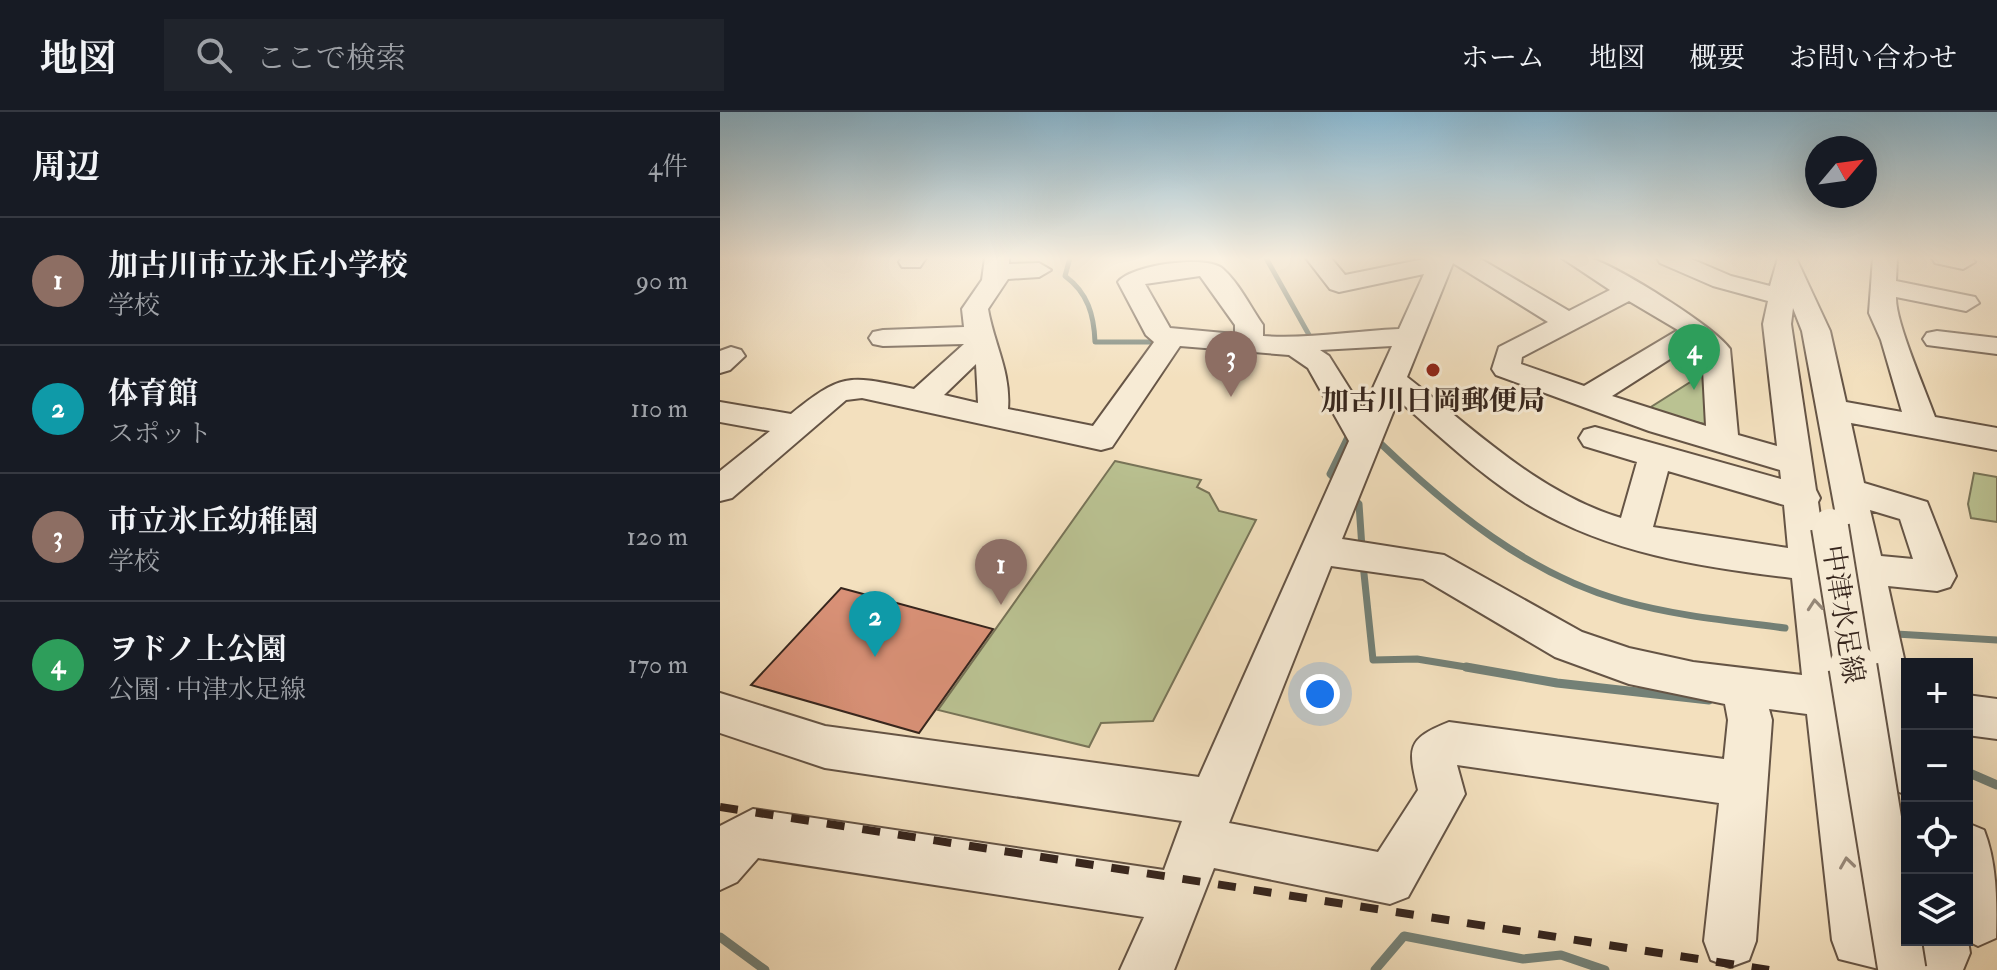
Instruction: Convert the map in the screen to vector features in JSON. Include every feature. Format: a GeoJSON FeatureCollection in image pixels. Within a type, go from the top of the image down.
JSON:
{"type":"FeatureCollection","features":[{"type":"Feature","properties":{"kind":"street"},"geometry":{"type":"LineString","coordinates":[[983,298],[975,309],[979,340],[989,357],[997,383],[992,416]]}},
{"type":"Feature","properties":{"kind":"street"},"geometry":{"type":"LineString","coordinates":[[1140,298],[1160,335],[1172,337],[1249,345],[1407,337]]}},
{"type":"Feature","properties":{"kind":"street"},"geometry":{"type":"LineString","coordinates":[[1231,298],[1249,325],[1249,345]]}},
{"type":"Feature","properties":{"kind":"street"},"geometry":{"type":"LineString","coordinates":[[1147,970],[1179,897],[1206,822],[1349,554],[1344,490],[1392,380],[1407,337],[1428,298]]}},
{"type":"Feature","properties":{"kind":"street"},"geometry":{"type":"LineString","coordinates":[[1522,298],[1568,322]]}},
{"type":"Feature","properties":{"kind":"street"},"geometry":{"type":"LineString","coordinates":[[1614,298],[1509,353],[1506,369],[1723,443],[1818,508],[1866,568],[1900,706],[1903,730]]}},
{"type":"Feature","properties":{"kind":"street"},"geometry":{"type":"LineString","coordinates":[[1643,298],[1697,330],[1716,349],[1723,443]]}},
{"type":"Feature","properties":{"kind":"street"},"geometry":{"type":"LineString","coordinates":[[1595,438],[1818,508],[1915,511],[1937,576],[1866,568],[1818,508],[1777,324],[1780,298]]}},
{"type":"Feature","properties":{"kind":"street","name":"中津水足線"},"geometry":{"type":"LineString","coordinates":[[1788,298],[1818,508],[1902,970]]}},
{"type":"Feature","properties":{"kind":"street"},"geometry":{"type":"LineString","coordinates":[[1798,298],[1816,331],[1833,410],[1818,508],[1824,697],[1858,940],[1944,953],[1948,946]]}},
{"type":"Feature","properties":{"kind":"street"},"geometry":{"type":"LineString","coordinates":[[1882,298],[1882,313],[1895,340],[1921,423]]}},
{"type":"Feature","properties":{"kind":"street"},"geometry":{"type":"LineString","coordinates":[[1941,298],[1966,303]]}},
{"type":"Feature","properties":{"kind":"street"},"geometry":{"type":"LineString","coordinates":[[1589,397],[1697,330]]}},
{"type":"Feature","properties":{"kind":"street"},"geometry":{"type":"LineString","coordinates":[[720,489],[837,392],[862,388],[1101,439],[1172,337]]}},
{"type":"Feature","properties":{"kind":"street"},"geometry":{"type":"LineString","coordinates":[[883,338],[979,340]]}},
{"type":"Feature","properties":{"kind":"street"},"geometry":{"type":"LineString","coordinates":[[1954,338],[1997,346]]}},
{"type":"Feature","properties":{"kind":"street"},"geometry":{"type":"LineString","coordinates":[[920,401],[979,340]]}},
{"type":"Feature","properties":{"kind":"street"},"geometry":{"type":"LineString","coordinates":[[1309,344],[1365,440]]}},
{"type":"Feature","properties":{"kind":"street"},"geometry":{"type":"LineString","coordinates":[[1392,380],[1535,493],[1584,518],[1632,536],[1704,550],[1818,508]]}},
{"type":"Feature","properties":{"kind":"street"},"geometry":{"type":"LineString","coordinates":[[1833,410],[1921,423],[1997,439]]}},
{"type":"Feature","properties":{"kind":"street"},"geometry":{"type":"LineString","coordinates":[[720,412],[796,425]]}},
{"type":"Feature","properties":{"kind":"street"},"geometry":{"type":"LineString","coordinates":[[1632,536],[1647,496],[1655,455]]}},
{"type":"Feature","properties":{"kind":"street"},"geometry":{"type":"LineString","coordinates":[[1349,554],[1431,565],[1533,626],[1599,656],[1693,681],[1746,700],[1824,697],[1900,706]]}},
{"type":"Feature","properties":{"kind":"street"},"geometry":{"type":"LineString","coordinates":[[1730,941],[1744,784],[1746,700]]}},
{"type":"Feature","properties":{"kind":"street"},"geometry":{"type":"LineString","coordinates":[[720,713],[825,747],[1206,822],[1390,879],[1442,794],[1432,754],[1449,743],[1744,784]]}},
{"type":"Feature","properties":{"kind":"street"},"geometry":{"type":"LineString","coordinates":[[1973,716],[1997,719]]}},
{"type":"Feature","properties":{"kind":"street"},"geometry":{"type":"LineString","coordinates":[[720,865],[734,845],[753,833],[1179,897]]}},
{"type":"Feature","properties":{"kind":"green space"},"geometry":{"type":"Polygon","coordinates":[[[1711,369],[1705,424],[1643,412],[1711,369]]]}},
{"type":"Feature","properties":{"kind":"green space"},"geometry":{"type":"Polygon","coordinates":[[[1115,461],[1201,480],[1197,487],[1209,493],[1219,511],[1256,520],[1153,721],[1101,723],[1089,747],[938,710],[1115,461]]]}},
{"type":"Feature","properties":{"kind":"green space"},"geometry":{"type":"Polygon","coordinates":[[[1974,473],[1997,477],[1997,522],[1971,518],[1968,504],[1974,473]]]}},
{"type":"Feature","properties":{"kind":"building"},"geometry":{"type":"Polygon","coordinates":[[[841,588],[993,629],[919,733],[751,685],[841,588]]]}},
{"type":"Feature","properties":{"kind":"waterway"},"geometry":{"type":"LineString","coordinates":[[1085,298],[1093,323],[1095,342],[1161,342]]}},
{"type":"Feature","properties":{"kind":"waterway"},"geometry":{"type":"LineString","coordinates":[[1288,298],[1313,342]]}},
{"type":"Feature","properties":{"kind":"waterway"},"geometry":{"type":"LineString","coordinates":[[1349,435],[1352,429]]}},
{"type":"Feature","properties":{"kind":"waterway"},"geometry":{"type":"LineString","coordinates":[[1337,481],[1330,474],[1349,435]]}},
{"type":"Feature","properties":{"kind":"waterway"},"geometry":{"type":"LineString","coordinates":[[1380,443],[1434,492],[1492,537],[1555,574],[1623,601],[1663,611],[1785,628]]}},
{"type":"Feature","properties":{"kind":"waterway"},"geometry":{"type":"LineString","coordinates":[[1351,496],[1359,504],[1362,548]]}},
{"type":"Feature","properties":{"kind":"waterway"},"geometry":{"type":"LineString","coordinates":[[1363,564],[1373,660],[1417,659],[1469,667]]}},
{"type":"Feature","properties":{"kind":"waterway"},"geometry":{"type":"LineString","coordinates":[[1896,634],[1997,640]]}},
{"type":"Feature","properties":{"kind":"waterway"},"geometry":{"type":"LineString","coordinates":[[1469,667],[1478,669]]}},
{"type":"Feature","properties":{"kind":"waterway"},"geometry":{"type":"LineString","coordinates":[[1469,667],[1557,683],[1709,700]]}},
{"type":"Feature","properties":{"kind":"waterway"},"geometry":{"type":"LineString","coordinates":[[1973,775],[1997,785]]}},
{"type":"Feature","properties":{"kind":"waterway"},"geometry":{"type":"LineString","coordinates":[[1375,970],[1404,936],[1523,959],[1561,955],[1605,970]]}},
{"type":"Feature","properties":{"kind":"waterway"},"geometry":{"type":"LineString","coordinates":[[720,937],[765,970]]}},
{"type":"Feature","properties":{"kind":"railway"},"geometry":{"type":"LineString","coordinates":[[720,807],[1769,970]]}},
{"type":"Feature","properties":{"kind":"place","name":"加古川日岡郵便局"},"geometry":{"type":"Point","coordinates":[1433,370]}},
{"type":"Feature","properties":{"kind":"place","name":"ヲドノ上公園"},"geometry":{"type":"Point","coordinates":[1694,390]}},
{"type":"Feature","properties":{"kind":"place","name":"市立氷丘幼稚園"},"geometry":{"type":"Point","coordinates":[1231,397]}},
{"type":"Feature","properties":{"kind":"place","name":"加古川市立氷丘小学校"},"geometry":{"type":"Point","coordinates":[1001,605]}},
{"type":"Feature","properties":{"kind":"place","name":"体育館"},"geometry":{"type":"Point","coordinates":[875,657]}}]}
